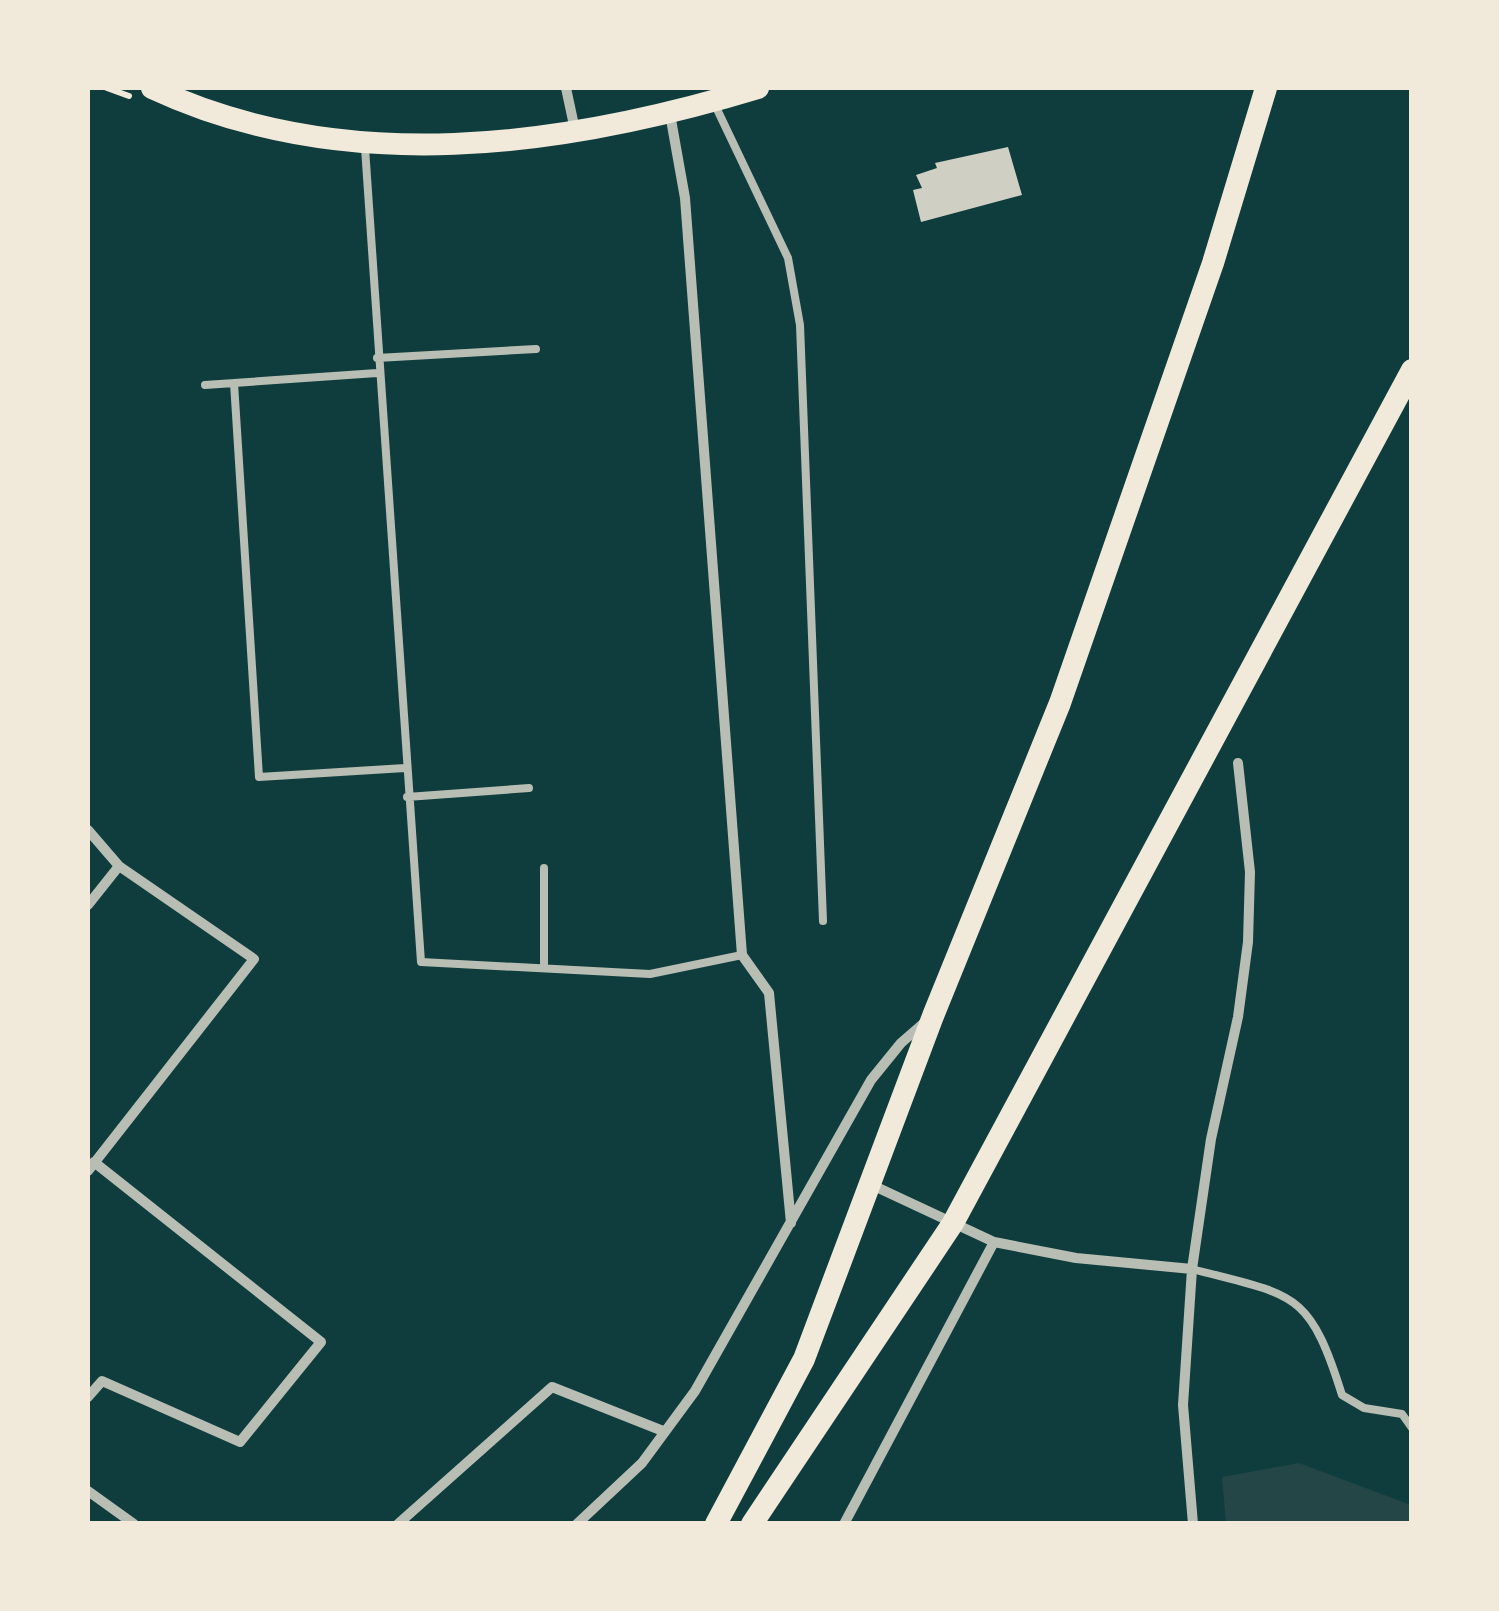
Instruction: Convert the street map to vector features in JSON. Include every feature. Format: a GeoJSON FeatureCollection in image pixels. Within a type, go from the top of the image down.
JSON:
{"type":"FeatureCollection","features":[{"type":"Feature","properties":{"kind":"main road"},"geometry":{"type":"LineString","coordinates":[[152,88],[234,117],[364,143],[492,144],[576,134],[670,114],[758,88]]}},
{"type":"Feature","properties":{"kind":"main road"},"geometry":{"type":"LineString","coordinates":[[716,1524],[804,1359],[933,1016],[1025,794],[1120,539],[1266,88]]}},
{"type":"Feature","properties":{"kind":"main road"},"geometry":{"type":"LineString","coordinates":[[752,1524],[954,1223],[1412,370]]}},
{"type":"Feature","properties":{"kind":"street"},"geometry":{"type":"LineString","coordinates":[[566,88],[576,134]]}},
{"type":"Feature","properties":{"kind":"street"},"geometry":{"type":"LineString","coordinates":[[670,114],[685,198],[742,955],[769,993],[791,1223]]}},
{"type":"Feature","properties":{"kind":"street"},"geometry":{"type":"LineString","coordinates":[[1193,1524],[1183,1405],[1192,1269],[1210,1139],[1238,1017],[1248,942],[1250,872],[1238,762]]}},
{"type":"Feature","properties":{"kind":"street"},"geometry":{"type":"LineString","coordinates":[[88,830],[119,866],[254,959],[91,1167],[321,1342],[240,1442],[102,1381],[88,1398]]}},
{"type":"Feature","properties":{"kind":"street"},"geometry":{"type":"LineString","coordinates":[[88,904],[119,866]]}},
{"type":"Feature","properties":{"kind":"street"},"geometry":{"type":"LineString","coordinates":[[577,1524],[642,1463],[695,1390],[871,1080],[902,1042],[933,1016]]}},
{"type":"Feature","properties":{"kind":"street"},"geometry":{"type":"LineString","coordinates":[[872,1185],[994,1242],[1076,1258],[1192,1269]]}},
{"type":"Feature","properties":{"kind":"street"},"geometry":{"type":"LineString","coordinates":[[844,1524],[994,1242]]}},
{"type":"Feature","properties":{"kind":"street"},"geometry":{"type":"LineString","coordinates":[[398,1524],[552,1387],[663,1431]]}},
{"type":"Feature","properties":{"kind":"street"},"geometry":{"type":"LineString","coordinates":[[88,1491],[134,1524]]}},
{"type":"Feature","properties":{"kind":"lane"},"geometry":{"type":"LineString","coordinates":[[713,101],[788,258],[800,325],[824,920]]}},
{"type":"Feature","properties":{"kind":"lane"},"geometry":{"type":"LineString","coordinates":[[364,143],[377,373],[421,962],[650,974],[742,955]]}},
{"type":"Feature","properties":{"kind":"lane"},"geometry":{"type":"LineString","coordinates":[[378,358],[536,349]]}},
{"type":"Feature","properties":{"kind":"lane"},"geometry":{"type":"LineString","coordinates":[[205,385],[377,373]]}},
{"type":"Feature","properties":{"kind":"lane"},"geometry":{"type":"LineString","coordinates":[[234,383],[259,777],[405,768]]}},
{"type":"Feature","properties":{"kind":"lane"},"geometry":{"type":"LineString","coordinates":[[407,796],[529,788]]}},
{"type":"Feature","properties":{"kind":"lane"},"geometry":{"type":"LineString","coordinates":[[544,868],[544,968]]}},
{"type":"Feature","properties":{"kind":"lane"},"geometry":{"type":"LineString","coordinates":[[1192,1269],[1278,1292],[1310,1315],[1324,1339],[1342,1395],[1364,1408],[1402,1414],[1412,1428]]}},
{"type":"Feature","properties":{"kind":"shaded area"},"geometry":{"type":"Polygon","coordinates":[[[1299,1463],[1411,1505],[1411,1523],[1226,1523],[1222,1477],[1299,1463]]]}},
{"type":"Feature","properties":{"kind":"building"},"geometry":{"type":"Polygon","coordinates":[[[1008,147],[1022,195],[921,222],[913,190],[922,188],[916,175],[937,168],[935,163],[1008,147]]]}}]}
